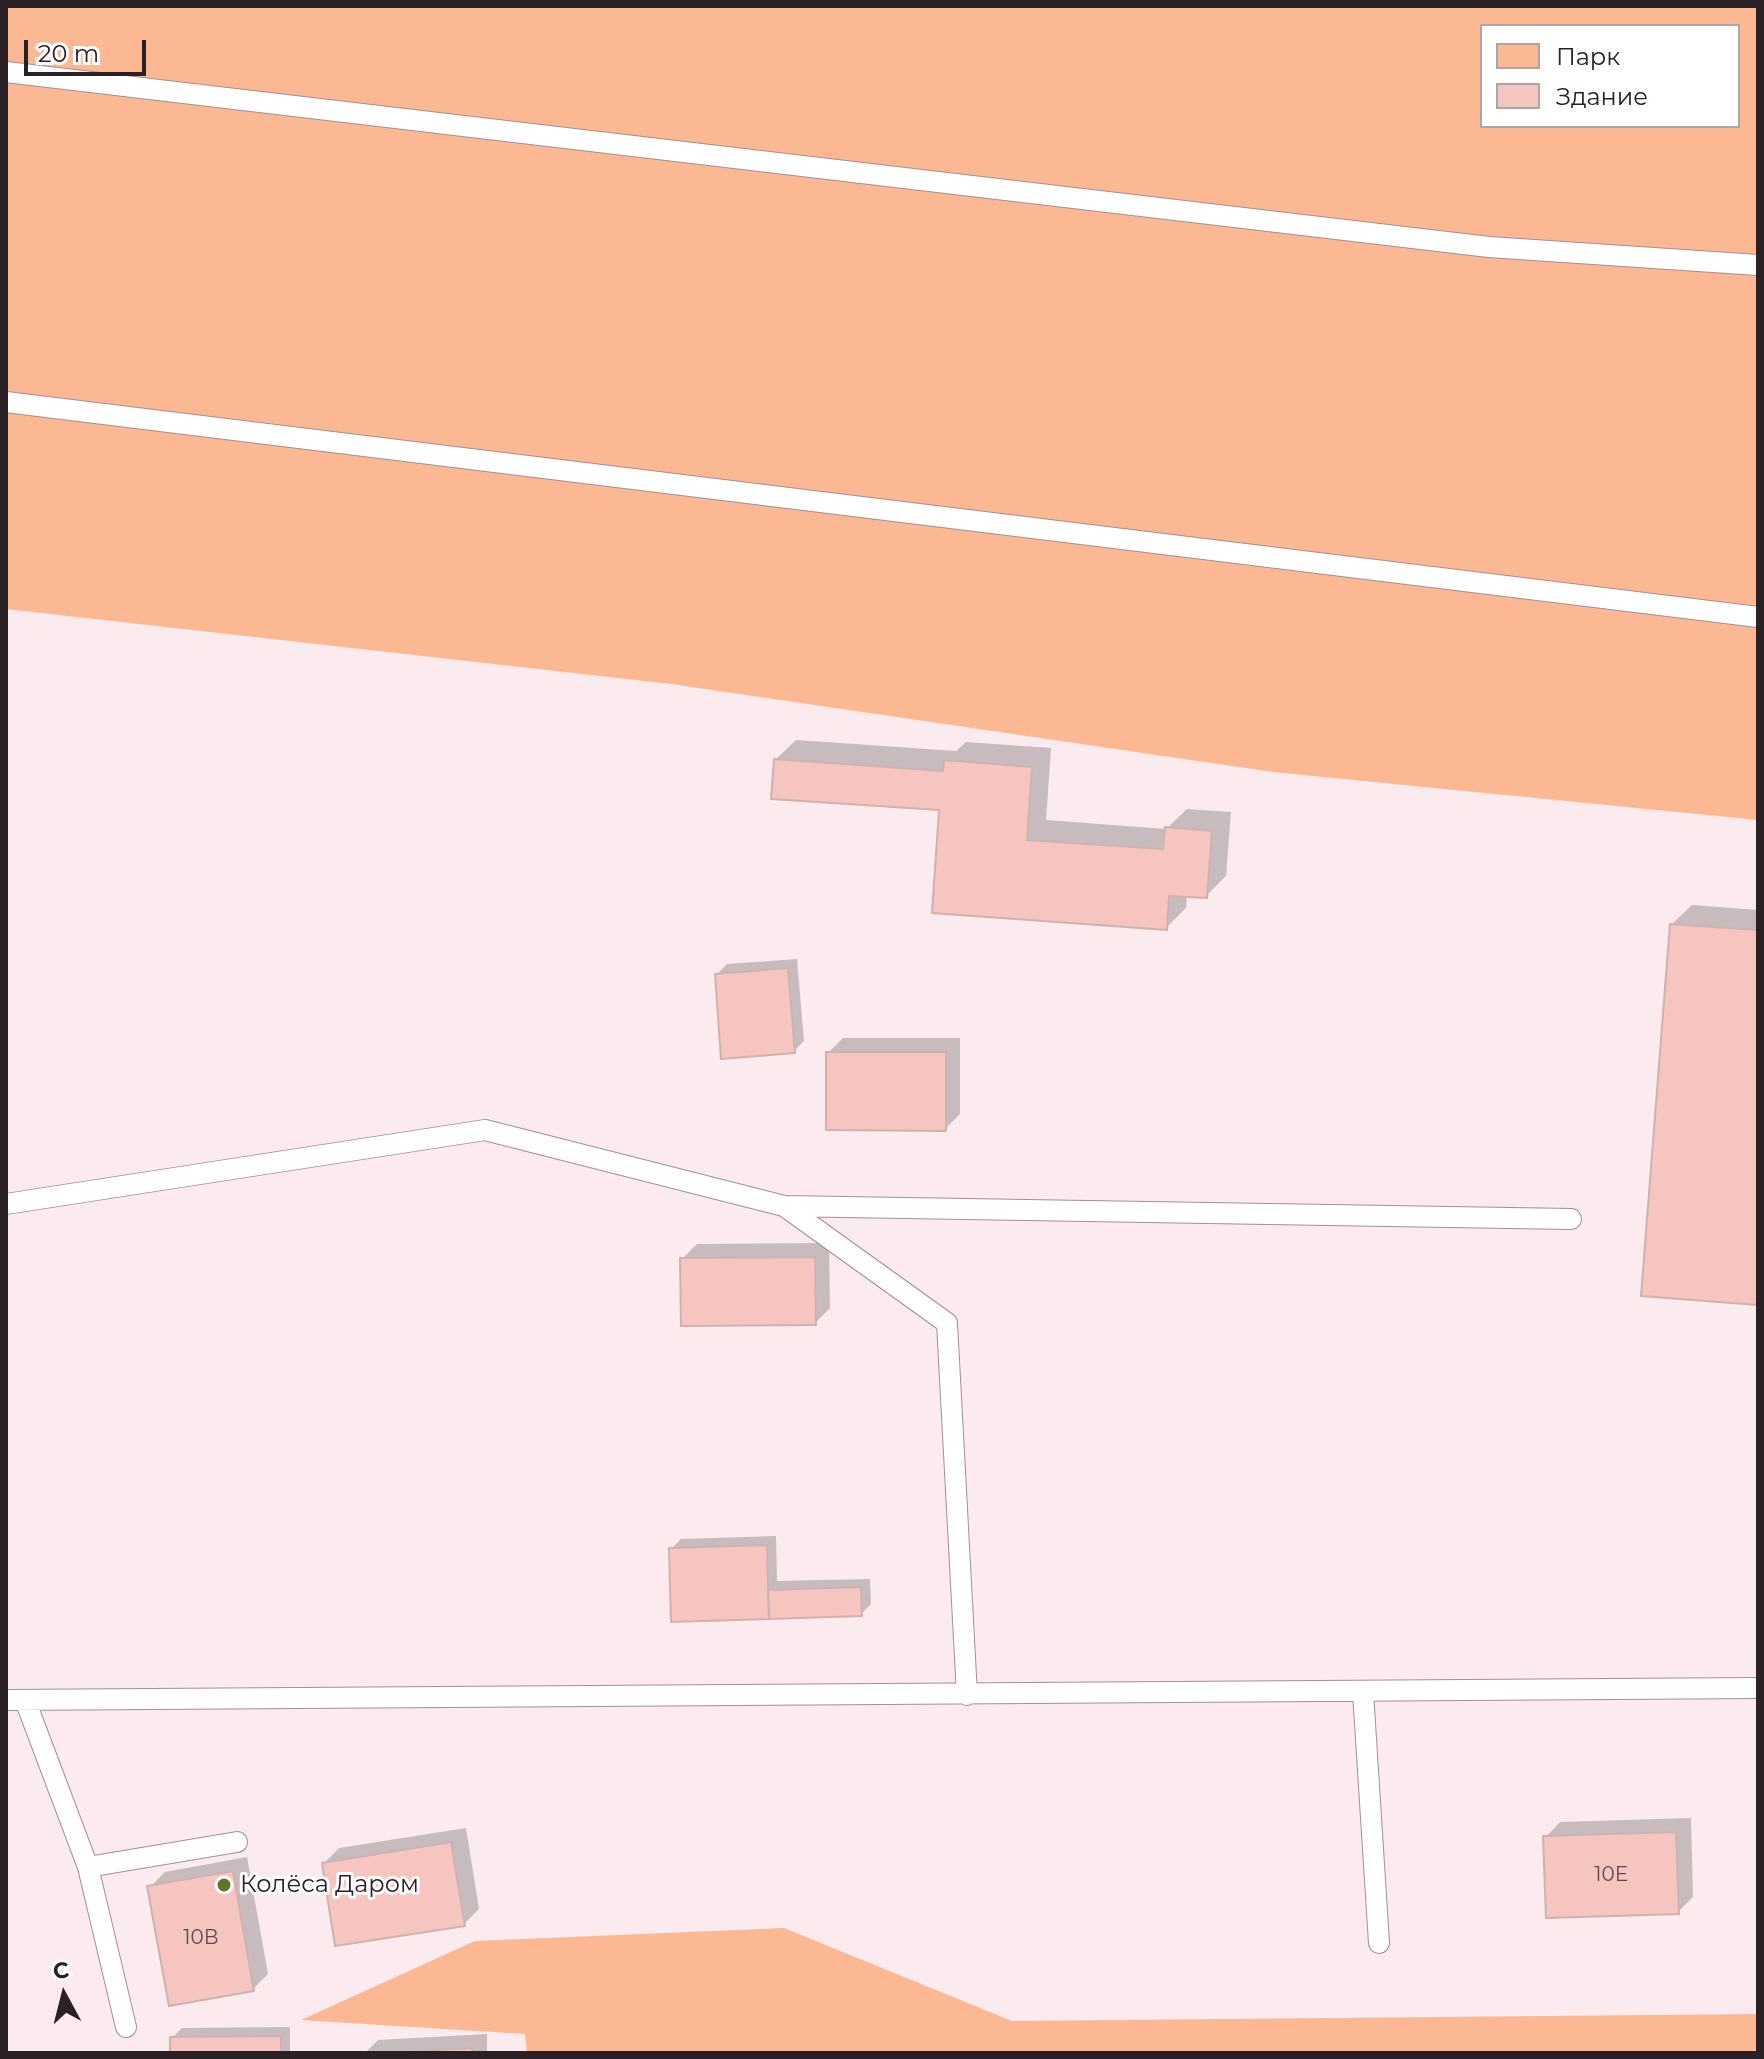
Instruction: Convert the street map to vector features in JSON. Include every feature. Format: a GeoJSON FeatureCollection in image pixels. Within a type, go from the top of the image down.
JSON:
{"type":"FeatureCollection","features":[{"type":"Feature","properties":{"kind":"lane"},"geometry":{"type":"LineString","coordinates":[[6,72],[1489,247],[1758,265]]}},
{"type":"Feature","properties":{"kind":"lane"},"geometry":{"type":"LineString","coordinates":[[6,402],[1758,617]]}},
{"type":"Feature","properties":{"kind":"lane"},"geometry":{"type":"LineString","coordinates":[[6,1204],[485,1130],[784,1206],[1571,1219]]}},
{"type":"Feature","properties":{"kind":"lane"},"geometry":{"type":"LineString","coordinates":[[784,1206],[947,1323],[967,1695]]}},
{"type":"Feature","properties":{"kind":"lane"},"geometry":{"type":"LineString","coordinates":[[126,2027],[88,1867],[15,1700],[1758,1688]]}},
{"type":"Feature","properties":{"kind":"lane"},"geometry":{"type":"LineString","coordinates":[[1363,1692],[1379,1943]]}},
{"type":"Feature","properties":{"kind":"lane"},"geometry":{"type":"LineString","coordinates":[[88,1867],[237,1842]]}},
{"type":"Feature","properties":{"kind":"green space"},"geometry":{"type":"Polygon","coordinates":[[[6,6],[1758,6],[1758,820],[1273,772],[671,684],[6,609],[6,6]]]}},
{"type":"Feature","properties":{"kind":"green space"},"geometry":{"type":"Polygon","coordinates":[[[784,1928],[1012,2021],[1758,2014],[1758,2053],[527,2053],[525,2034],[301,2020],[475,1941],[784,1928]]]}},
{"type":"Feature","properties":{"kind":"building"},"geometry":{"type":"Polygon","coordinates":[[[774,759],[943,771],[944,760],[1032,767],[1027,840],[1163,849],[1165,827],[1212,831],[1207,898],[1169,896],[1167,930],[932,913],[939,810],[771,799],[774,759]]]}},
{"type":"Feature","properties":{"kind":"building"},"geometry":{"type":"Polygon","coordinates":[[[1670,924],[1758,930],[1758,1305],[1641,1296],[1670,924]]]}},
{"type":"Feature","properties":{"kind":"building"},"geometry":{"type":"Polygon","coordinates":[[[788,968],[795,1053],[721,1059],[715,974],[788,968]]]}},
{"type":"Feature","properties":{"kind":"building"},"geometry":{"type":"Polygon","coordinates":[[[826,1052],[946,1052],[946,1131],[826,1130],[826,1052]]]}},
{"type":"Feature","properties":{"kind":"building"},"geometry":{"type":"Polygon","coordinates":[[[815,1257],[816,1325],[681,1326],[680,1258],[815,1257]]]}},
{"type":"Feature","properties":{"kind":"building"},"geometry":{"type":"Polygon","coordinates":[[[767,1545],[769,1619],[671,1622],[669,1548],[767,1545]]]}},
{"type":"Feature","properties":{"kind":"building"},"geometry":{"type":"Polygon","coordinates":[[[861,1587],[862,1616],[769,1619],[768,1590],[861,1587]]]}},
{"type":"Feature","properties":{"kind":"building"},"geometry":{"type":"Polygon","coordinates":[[[1676,1832],[1679,1914],[1546,1918],[1543,1836],[1676,1832]]]}},
{"type":"Feature","properties":{"kind":"building"},"geometry":{"type":"Polygon","coordinates":[[[451,1842],[465,1926],[335,1946],[322,1863],[451,1842]]]}},
{"type":"Feature","properties":{"kind":"building"},"geometry":{"type":"Polygon","coordinates":[[[233,1871],[254,1991],[169,2006],[147,1886],[233,1871]]]}},
{"type":"Feature","properties":{"kind":"building"},"geometry":{"type":"Polygon","coordinates":[[[281,2036],[281,2053],[170,2053],[170,2037],[281,2036]]]}},
{"type":"Feature","properties":{"kind":"building"},"geometry":{"type":"Polygon","coordinates":[[[472,2048],[473,2053],[389,2053],[472,2048]]]}},
{"type":"Feature","properties":{"kind":"place","name":"Колёса Даром"},"geometry":{"type":"Point","coordinates":[224,1885]}}]}
